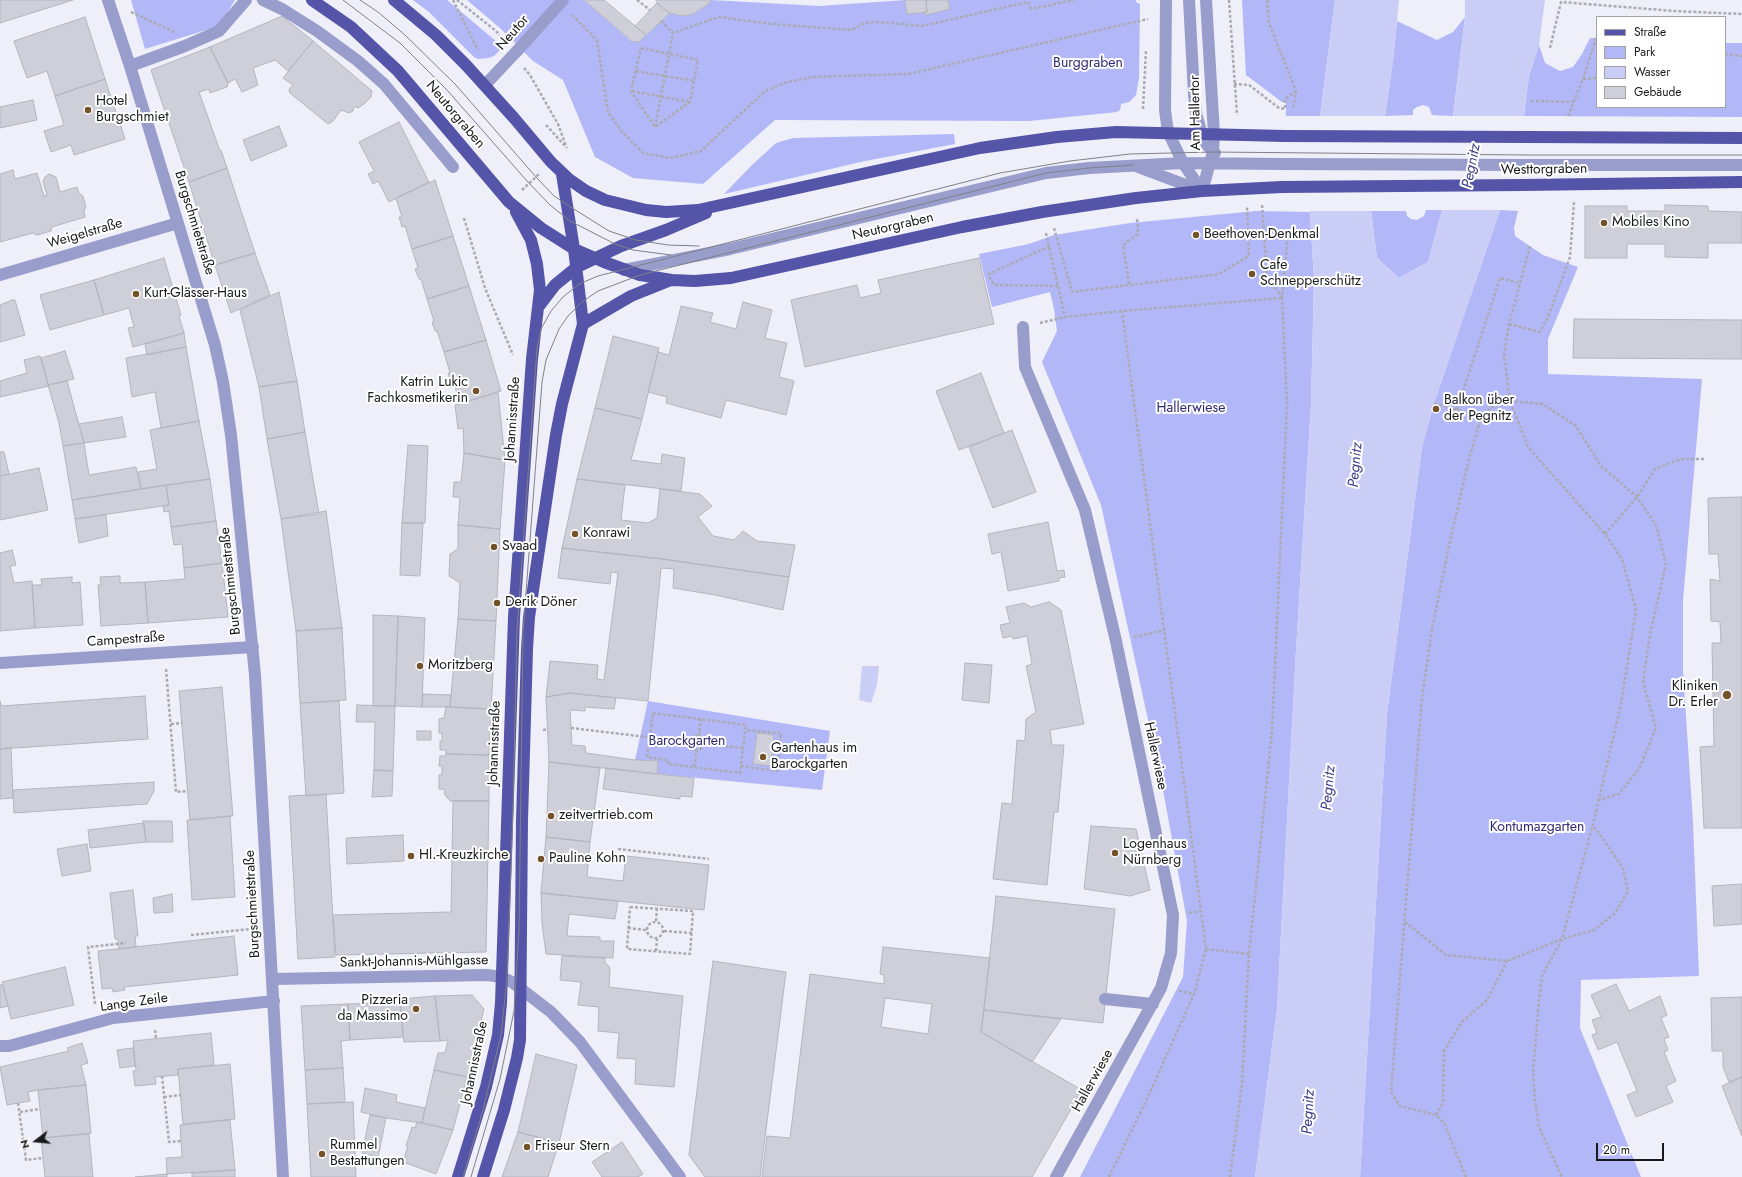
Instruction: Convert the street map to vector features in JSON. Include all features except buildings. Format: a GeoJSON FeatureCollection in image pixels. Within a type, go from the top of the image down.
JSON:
{"type":"FeatureCollection","features":[{"type":"Feature","properties":{"kind":"main road","name":"Neutorgraben"},"geometry":{"type":"LineString","coordinates":[[312,0],[351,27],[398,70],[509,202],[541,228],[574,249],[624,270],[640,274],[672,280],[705,281],[731,278],[962,227],[1042,212],[1136,198],[1202,191]]}},
{"type":"Feature","properties":{"kind":"main road"},"geometry":{"type":"LineString","coordinates":[[394,0],[436,35],[485,85],[562,174],[577,185],[595,195],[624,206],[666,212],[688,211],[730,203],[998,145],[1057,137],[1111,132],[1168,132],[1284,136],[1742,138]]}},
{"type":"Feature","properties":{"kind":"main road"},"geometry":{"type":"LineString","coordinates":[[562,174],[574,249]]}},
{"type":"Feature","properties":{"kind":"main road","name":"Westtorgraben"},"geometry":{"type":"LineString","coordinates":[[1202,191],[1282,187],[1742,182]]}},
{"type":"Feature","properties":{"kind":"main road","name":"Johannisstraße"},"geometry":{"type":"LineString","coordinates":[[458,1177],[478,1116],[498,1035],[502,977],[514,617],[532,359],[535,326],[539,306],[539,276],[536,259],[526,228],[509,202]]}},
{"type":"Feature","properties":{"kind":"main road"},"geometry":{"type":"LineString","coordinates":[[594,258],[730,203]]}},
{"type":"Feature","properties":{"kind":"main road","name":"Johannisstraße"},"geometry":{"type":"LineString","coordinates":[[483,1177],[500,1123],[517,1058],[520,1040],[522,820],[526,664],[529,617],[556,435],[562,404],[583,324],[574,249]]}},
{"type":"Feature","properties":{"kind":"main road","name":"Johannisstraße"},"geometry":{"type":"LineString","coordinates":[[539,306],[555,285],[577,267],[594,258]]}},
{"type":"Feature","properties":{"kind":"main road"},"geometry":{"type":"LineString","coordinates":[[583,324],[631,296],[672,280]]}},
{"type":"Feature","properties":{"kind":"street"},"geometry":{"type":"LineString","coordinates":[[130,66],[185,46],[219,31],[246,0]]}},
{"type":"Feature","properties":{"kind":"street"},"geometry":{"type":"LineString","coordinates":[[263,0],[318,30],[358,61],[384,84],[453,167]]}},
{"type":"Feature","properties":{"kind":"street","name":"Am Hallertor"},"geometry":{"type":"LineString","coordinates":[[1166,0],[1165,110],[1168,132],[1183,163],[1202,191]]}},
{"type":"Feature","properties":{"kind":"street","name":"Am Hallertor"},"geometry":{"type":"LineString","coordinates":[[1189,0],[1194,94],[1208,134]]}},
{"type":"Feature","properties":{"kind":"street","name":"Am Hallertor"},"geometry":{"type":"LineString","coordinates":[[1206,0],[1208,134]]}},
{"type":"Feature","properties":{"kind":"street","name":"Burgschmietstraße"},"geometry":{"type":"LineString","coordinates":[[108,1],[130,66],[215,345],[223,382],[231,435],[253,647],[284,1177]]}},
{"type":"Feature","properties":{"kind":"street","name":"Neutor"},"geometry":{"type":"LineString","coordinates":[[485,85],[564,5]]}},
{"type":"Feature","properties":{"kind":"street"},"geometry":{"type":"LineString","coordinates":[[1208,134],[1207,145],[1212,157]]}},
{"type":"Feature","properties":{"kind":"street"},"geometry":{"type":"LineString","coordinates":[[624,270],[730,249],[1046,173],[1089,168],[1183,163],[1212,157],[1228,162],[1283,164],[1742,165]]}},
{"type":"Feature","properties":{"kind":"street","name":"Am Hallertor"},"geometry":{"type":"LineString","coordinates":[[1202,191],[1212,157]]}},
{"type":"Feature","properties":{"kind":"street"},"geometry":{"type":"LineString","coordinates":[[1133,165],[1202,191]]}},
{"type":"Feature","properties":{"kind":"street","name":"Weigelstraße"},"geometry":{"type":"LineString","coordinates":[[0,275],[178,223]]}},
{"type":"Feature","properties":{"kind":"street","name":"Hallerwiese"},"geometry":{"type":"LineString","coordinates":[[1023,327],[1025,367],[1085,510],[1116,642],[1173,914],[1170,953],[1162,988],[1056,1177]]}},
{"type":"Feature","properties":{"kind":"street","name":"Campestraße"},"geometry":{"type":"LineString","coordinates":[[0,663],[253,647]]}},
{"type":"Feature","properties":{"kind":"street","name":"Sankt-Johannis-Mühlgasse"},"geometry":{"type":"LineString","coordinates":[[273,979],[471,975],[502,977],[521,988],[557,1017],[580,1042],[680,1177]]}},
{"type":"Feature","properties":{"kind":"street"},"geometry":{"type":"LineString","coordinates":[[1105,999],[1153,1004]]}},
{"type":"Feature","properties":{"kind":"street","name":"Lange Zeile"},"geometry":{"type":"LineString","coordinates":[[0,1046],[9,1046],[113,1018],[274,1001]]}},
{"type":"Feature","properties":{"kind":"path"},"geometry":{"type":"LineString","coordinates":[[453,0],[480,55],[497,74]]}},
{"type":"Feature","properties":{"kind":"path"},"geometry":{"type":"LineString","coordinates":[[637,0],[650,10]]}},
{"type":"Feature","properties":{"kind":"path"},"geometry":{"type":"LineString","coordinates":[[673,33],[719,17],[772,24],[851,30],[865,23],[879,22],[922,26],[1028,2],[1031,9],[1074,0]]}},
{"type":"Feature","properties":{"kind":"path"},"geometry":{"type":"LineString","coordinates":[[1229,0],[1230,36],[1237,115]]}},
{"type":"Feature","properties":{"kind":"path"},"geometry":{"type":"LineString","coordinates":[[1267,0],[1269,23],[1296,91],[1293,109]]}},
{"type":"Feature","properties":{"kind":"path"},"geometry":{"type":"LineString","coordinates":[[108,1],[177,33]]}},
{"type":"Feature","properties":{"kind":"path"},"geometry":{"type":"LineString","coordinates":[[1550,48],[1561,2],[1674,11],[1742,14]]}},
{"type":"Feature","properties":{"kind":"path"},"geometry":{"type":"LineString","coordinates":[[564,5],[598,40],[608,112],[622,132],[643,152],[671,158],[701,151],[765,91],[784,83],[812,77],[908,74],[1166,14]]}},
{"type":"Feature","properties":{"kind":"path"},"geometry":{"type":"LineString","coordinates":[[1147,26],[1148,12]]}},
{"type":"Feature","properties":{"kind":"path"},"geometry":{"type":"LineString","coordinates":[[661,21],[673,33]]}},
{"type":"Feature","properties":{"kind":"path"},"geometry":{"type":"LineString","coordinates":[[655,127],[673,33]]}},
{"type":"Feature","properties":{"kind":"path"},"geometry":{"type":"LineString","coordinates":[[1568,116],[1572,102],[1583,79],[1596,38]]}},
{"type":"Feature","properties":{"kind":"path"},"geometry":{"type":"LineString","coordinates":[[641,48],[698,60],[690,102],[655,127],[631,91],[641,48]]}},
{"type":"Feature","properties":{"kind":"path"},"geometry":{"type":"LineString","coordinates":[[1143,109],[1146,49]]}},
{"type":"Feature","properties":{"kind":"path"},"geometry":{"type":"LineString","coordinates":[[1726,54],[1742,56]]}},
{"type":"Feature","properties":{"kind":"path"},"geometry":{"type":"LineString","coordinates":[[636,71],[695,82]]}},
{"type":"Feature","properties":{"kind":"path"},"geometry":{"type":"LineString","coordinates":[[1583,79],[1596,78]]}},
{"type":"Feature","properties":{"kind":"path"},"geometry":{"type":"LineString","coordinates":[[1234,84],[1249,85],[1279,108],[1285,109],[1285,99],[1296,91]]}},
{"type":"Feature","properties":{"kind":"path"},"geometry":{"type":"LineString","coordinates":[[631,91],[690,102]]}},
{"type":"Feature","properties":{"kind":"path"},"geometry":{"type":"LineString","coordinates":[[1531,100],[1572,102]]}},
{"type":"Feature","properties":{"kind":"path"},"geometry":{"type":"LineString","coordinates":[[1509,324],[1540,332],[1548,317],[1570,257],[1574,201]]}},
{"type":"Feature","properties":{"kind":"path"},"geometry":{"type":"LineString","coordinates":[[1262,204],[1267,277],[1282,298]]}},
{"type":"Feature","properties":{"kind":"path"},"geometry":{"type":"LineString","coordinates":[[1054,228],[1072,292],[1219,274],[1250,256],[1247,205]]}},
{"type":"Feature","properties":{"kind":"path"},"geometry":{"type":"LineString","coordinates":[[1129,284],[1123,245],[1138,234],[1137,217]]}},
{"type":"Feature","properties":{"kind":"path"},"geometry":{"type":"LineString","coordinates":[[464,218],[485,288],[515,358]]}},
{"type":"Feature","properties":{"kind":"path"},"geometry":{"type":"LineString","coordinates":[[1046,233],[1065,317]]}},
{"type":"Feature","properties":{"kind":"path"},"geometry":{"type":"LineString","coordinates":[[1230,1177],[1242,1083],[1248,954],[1272,731],[1287,404],[1282,298],[1288,233]]}},
{"type":"Feature","properties":{"kind":"path"},"geometry":{"type":"LineString","coordinates":[[1050,246],[989,274],[991,281],[995,285],[1059,286]]}},
{"type":"Feature","properties":{"kind":"path"},"geometry":{"type":"LineString","coordinates":[[1530,246],[1509,324],[1504,354],[1510,401],[1528,447],[1605,534],[1622,559],[1636,610],[1621,704],[1593,824],[1562,939],[1542,976],[1533,1073],[1539,1127],[1562,1177]]}},
{"type":"Feature","properties":{"kind":"path"},"geometry":{"type":"LineString","coordinates":[[1457,410],[1500,278],[1520,283]]}},
{"type":"Feature","properties":{"kind":"path"},"geometry":{"type":"LineString","coordinates":[[1023,327],[1065,317],[1282,298]]}},
{"type":"Feature","properties":{"kind":"path"},"geometry":{"type":"LineString","coordinates":[[1110,1177],[1194,994],[1206,949],[1122,311]]}},
{"type":"Feature","properties":{"kind":"path"},"geometry":{"type":"LineString","coordinates":[[1466,1177],[1444,1123],[1436,1115],[1400,1106],[1391,1092],[1422,697],[1432,629],[1469,460],[1481,417],[1492,407],[1510,401],[1543,404],[1576,426],[1601,466],[1637,497],[1656,525],[1666,564],[1650,634],[1643,682],[1656,728],[1640,767],[1619,794],[1599,800]]}},
{"type":"Feature","properties":{"kind":"path"},"geometry":{"type":"LineString","coordinates":[[1434,403],[1481,417]]}},
{"type":"Feature","properties":{"kind":"path"},"geometry":{"type":"LineString","coordinates":[[1605,534],[1637,497],[1655,469],[1681,459],[1704,459]]}},
{"type":"Feature","properties":{"kind":"path"},"geometry":{"type":"LineString","coordinates":[[1116,642],[1165,630]]}},
{"type":"Feature","properties":{"kind":"path"},"geometry":{"type":"LineString","coordinates":[[165,652],[176,792],[187,791]]}},
{"type":"Feature","properties":{"kind":"path"},"geometry":{"type":"LineString","coordinates":[[653,713],[701,719],[746,725],[740,773],[668,764],[668,760],[647,757],[653,713]]}},
{"type":"Feature","properties":{"kind":"path"},"geometry":{"type":"LineString","coordinates":[[699,736],[701,719]]}},
{"type":"Feature","properties":{"kind":"path"},"geometry":{"type":"LineString","coordinates":[[171,724],[182,723]]}},
{"type":"Feature","properties":{"kind":"path"},"geometry":{"type":"LineString","coordinates":[[571,728],[689,742]]}},
{"type":"Feature","properties":{"kind":"path"},"geometry":{"type":"LineString","coordinates":[[543,730],[548,730]]}},
{"type":"Feature","properties":{"kind":"path"},"geometry":{"type":"LineString","coordinates":[[741,766],[777,771],[781,733],[745,730]]}},
{"type":"Feature","properties":{"kind":"path"},"geometry":{"type":"LineString","coordinates":[[689,742],[695,735],[704,739],[705,744]]}},
{"type":"Feature","properties":{"kind":"path"},"geometry":{"type":"LineString","coordinates":[[689,742],[690,747],[696,750],[703,748],[705,744]]}},
{"type":"Feature","properties":{"kind":"path"},"geometry":{"type":"LineString","coordinates":[[705,744],[743,748]]}},
{"type":"Feature","properties":{"kind":"path"},"geometry":{"type":"LineString","coordinates":[[694,767],[696,750]]}},
{"type":"Feature","properties":{"kind":"path"},"geometry":{"type":"LineString","coordinates":[[1405,922],[1446,955],[1506,961],[1562,939],[1594,930],[1615,913],[1628,891],[1623,868],[1593,824]]}},
{"type":"Feature","properties":{"kind":"path"},"geometry":{"type":"LineString","coordinates":[[618,849],[709,859]]}},
{"type":"Feature","properties":{"kind":"path"},"geometry":{"type":"LineString","coordinates":[[630,907],[657,909],[693,911],[690,954],[627,949],[630,907]]}},
{"type":"Feature","properties":{"kind":"path"},"geometry":{"type":"LineString","coordinates":[[656,921],[657,909]]}},
{"type":"Feature","properties":{"kind":"path"},"geometry":{"type":"LineString","coordinates":[[656,921],[662,924],[664,931],[662,936],[657,939],[649,937],[646,930],[649,924],[656,921]]}},
{"type":"Feature","properties":{"kind":"path"},"geometry":{"type":"LineString","coordinates":[[191,935],[270,927]]}},
{"type":"Feature","properties":{"kind":"path"},"geometry":{"type":"LineString","coordinates":[[628,928],[646,930]]}},
{"type":"Feature","properties":{"kind":"path"},"geometry":{"type":"LineString","coordinates":[[664,931],[692,933]]}},
{"type":"Feature","properties":{"kind":"path"},"geometry":{"type":"LineString","coordinates":[[656,951],[657,939]]}},
{"type":"Feature","properties":{"kind":"path"},"geometry":{"type":"LineString","coordinates":[[97,1023],[88,947],[126,943]]}},
{"type":"Feature","properties":{"kind":"path"},"geometry":{"type":"LineString","coordinates":[[1206,949],[1248,954]]}},
{"type":"Feature","properties":{"kind":"path"},"geometry":{"type":"LineString","coordinates":[[1436,1115],[1443,1103],[1444,1051],[1462,1022],[1487,1000],[1506,961]]}},
{"type":"Feature","properties":{"kind":"path"},"geometry":{"type":"LineString","coordinates":[[162,1076],[169,1142],[181,1141]]}},
{"type":"Feature","properties":{"kind":"path"},"geometry":{"type":"LineString","coordinates":[[164,1097],[181,1095]]}},
{"type":"Feature","properties":{"kind":"path"},"geometry":{"type":"LineString","coordinates":[[18,1103],[26,1160],[43,1158]]}},
{"type":"Feature","properties":{"kind":"path"},"geometry":{"type":"LineString","coordinates":[[20,1112],[40,1109]]}},
{"type":"Feature","properties":{"kind":"green space"},"geometry":{"type":"Polygon","coordinates":[[[131,0],[235,0],[219,26],[145,49],[131,0]]]}},
{"type":"Feature","properties":{"kind":"green space"},"geometry":{"type":"Polygon","coordinates":[[[413,0],[447,0],[503,47],[494,56],[489,58],[478,59],[474,57],[429,12],[413,0]]]}},
{"type":"Feature","properties":{"kind":"green space","name":"Burggraben"},"geometry":{"type":"Polygon","coordinates":[[[467,0],[584,0],[631,41],[639,42],[670,13],[683,16],[693,14],[707,5],[711,0],[820,6],[905,0],[907,14],[925,12],[926,15],[950,9],[948,0],[1136,0],[1136,2],[1140,4],[1139,78],[1136,95],[1129,102],[1121,104],[1120,110],[1117,112],[1029,121],[775,120],[703,184],[633,178],[595,157],[563,80],[533,61],[500,28],[467,0]]]}},
{"type":"Feature","properties":{"kind":"green space"},"geometry":{"type":"Polygon","coordinates":[[[1242,0],[1335,0],[1320,116],[1286,116],[1286,102],[1282,102],[1246,75],[1242,0]]]}},
{"type":"Feature","properties":{"kind":"green space"},"geometry":{"type":"Polygon","coordinates":[[[1465,17],[1453,116],[1432,115],[1429,107],[1423,105],[1413,110],[1413,115],[1385,116],[1397,21],[1437,40],[1453,32],[1465,17]]]}},
{"type":"Feature","properties":{"kind":"green space"},"geometry":{"type":"Polygon","coordinates":[[[1590,38],[1596,38],[1596,108],[1726,108],[1726,43],[1742,43],[1742,117],[1524,116],[1529,76],[1539,45],[1545,63],[1560,71],[1573,67],[1590,38]]]}},
{"type":"Feature","properties":{"kind":"green space"},"geometry":{"type":"Polygon","coordinates":[[[954,134],[955,144],[865,161],[724,194],[776,143],[793,138],[954,134]]]}},
{"type":"Feature","properties":{"kind":"green space"},"geometry":{"type":"Polygon","coordinates":[[[1426,210],[1442,210],[1428,262],[1399,278],[1377,258],[1371,211],[1406,211],[1407,216],[1411,219],[1417,220],[1424,216],[1426,210]]]}},
{"type":"Feature","properties":{"kind":"green space","name":"Kontumazgarten"},"geometry":{"type":"Polygon","coordinates":[[[1500,210],[1518,211],[1514,228],[1515,236],[1543,255],[1578,267],[1548,339],[1548,374],[1702,379],[1683,600],[1683,671],[1693,822],[1699,976],[1581,980],[1580,1028],[1641,1177],[1360,1177],[1387,714],[1422,447],[1434,403],[1500,210]]]}},
{"type":"Feature","properties":{"kind":"green space","name":"Hallerwiese"},"geometry":{"type":"Polygon","coordinates":[[[1256,211],[1310,212],[1314,280],[1311,404],[1277,1009],[1255,1177],[1080,1177],[1183,977],[1187,921],[1161,779],[1101,505],[1042,362],[1057,331],[1050,292],[992,307],[979,254],[1029,244],[1054,235],[1130,223],[1256,211]]]}},
{"type":"Feature","properties":{"kind":"green space","name":"Barockgarten"},"geometry":{"type":"Polygon","coordinates":[[[648,701],[830,731],[822,790],[657,774],[658,761],[635,760],[648,701]]]}},
{"type":"Feature","properties":{"kind":"water","name":"Pegnitz"},"geometry":{"type":"Polygon","coordinates":[[[1335,0],[1399,0],[1393,61],[1371,211],[1377,258],[1399,278],[1428,262],[1442,210],[1465,17],[1465,0],[1545,0],[1539,45],[1529,76],[1524,116],[1500,210],[1434,403],[1422,447],[1387,714],[1360,1177],[1255,1177],[1277,1009],[1311,404],[1314,280],[1310,212],[1320,116],[1335,0]]]}},
{"type":"Feature","properties":{"kind":"water"},"geometry":{"type":"Polygon","coordinates":[[[862,666],[879,666],[877,685],[871,703],[859,700],[862,666]]]}},
{"type":"Feature","properties":{"kind":"pier"},"geometry":{"type":"Polygon","coordinates":[[[1318,116],[1387,116],[1373,211],[1308,211],[1318,116]]]}},
{"type":"Feature","properties":{"kind":"pier"},"geometry":{"type":"Polygon","coordinates":[[[1451,116],[1526,116],[1502,210],[1440,210],[1451,116]]]}},
{"type":"Feature","properties":{"kind":"tram line"},"geometry":{"type":"LineString","coordinates":[[343,0],[400,43],[447,90],[527,181],[550,205],[570,221],[615,244],[633,250],[671,255]]}},
{"type":"Feature","properties":{"kind":"tram line"},"geometry":{"type":"LineString","coordinates":[[360,0],[378,12],[405,35],[455,84],[554,196],[609,231],[636,240],[668,245],[699,246]]}},
{"type":"Feature","properties":{"kind":"tram line"},"geometry":{"type":"LineString","coordinates":[[463,1177],[483,1110],[501,1035],[507,979],[517,631],[537,348],[541,329],[551,311],[563,297],[579,284],[598,276],[1000,173],[1070,161],[1130,154],[1213,152],[1526,155],[1742,155]]}},
{"type":"Feature","properties":{"kind":"tram line"},"geometry":{"type":"LineString","coordinates":[[471,1177],[500,1079],[514,1011],[519,929],[523,632],[542,382],[546,360],[559,329],[568,316],[582,302],[598,291],[640,275],[1046,173],[1133,165]]}},
{"type":"Feature","properties":{"kind":"place","name":"Hotel Burgschmiet"},"geometry":{"type":"Point","coordinates":[88,110]}},
{"type":"Feature","properties":{"kind":"place","name":"Mobiles Kino"},"geometry":{"type":"Point","coordinates":[1604,223]}},
{"type":"Feature","properties":{"kind":"place","name":"Beethoven-Denkmal"},"geometry":{"type":"Point","coordinates":[1196,235]}},
{"type":"Feature","properties":{"kind":"place","name":"Cafe Schnepperschütz"},"geometry":{"type":"Point","coordinates":[1252,274]}},
{"type":"Feature","properties":{"kind":"place","name":"Kurt-Glässer-Haus"},"geometry":{"type":"Point","coordinates":[136,294]}},
{"type":"Feature","properties":{"kind":"place","name":"Katrin Lukic Fachkosmetikerin"},"geometry":{"type":"Point","coordinates":[476,391]}},
{"type":"Feature","properties":{"kind":"place","name":"Balkon über der Pegnitz"},"geometry":{"type":"Point","coordinates":[1436,409]}},
{"type":"Feature","properties":{"kind":"place","name":"Konrawi"},"geometry":{"type":"Point","coordinates":[575,534]}},
{"type":"Feature","properties":{"kind":"place","name":"Svaad"},"geometry":{"type":"Point","coordinates":[494,547]}},
{"type":"Feature","properties":{"kind":"place","name":"Derik Döner"},"geometry":{"type":"Point","coordinates":[497,603]}},
{"type":"Feature","properties":{"kind":"place","name":"Moritzberg"},"geometry":{"type":"Point","coordinates":[420,666]}},
{"type":"Feature","properties":{"kind":"place","name":"Kliniken Dr. Erler"},"geometry":{"type":"Point","coordinates":[1727,695]}},
{"type":"Feature","properties":{"kind":"place","name":"Gartenhaus im Barockgarten"},"geometry":{"type":"Point","coordinates":[763,757]}},
{"type":"Feature","properties":{"kind":"place","name":"zeitvertrieb.com"},"geometry":{"type":"Point","coordinates":[551,816]}},
{"type":"Feature","properties":{"kind":"place","name":"Logenhaus Nürnberg"},"geometry":{"type":"Point","coordinates":[1115,853]}},
{"type":"Feature","properties":{"kind":"place","name":"Hl.-Kreuzkirche"},"geometry":{"type":"Point","coordinates":[411,856]}},
{"type":"Feature","properties":{"kind":"place","name":"Pauline Kohn"},"geometry":{"type":"Point","coordinates":[541,859]}},
{"type":"Feature","properties":{"kind":"place","name":"Pizzeria da Massimo"},"geometry":{"type":"Point","coordinates":[416,1009]}},
{"type":"Feature","properties":{"kind":"place","name":"Friseur Stern"},"geometry":{"type":"Point","coordinates":[527,1147]}},
{"type":"Feature","properties":{"kind":"place","name":"Rummel Bestattungen"},"geometry":{"type":"Point","coordinates":[322,1154]}}]}
